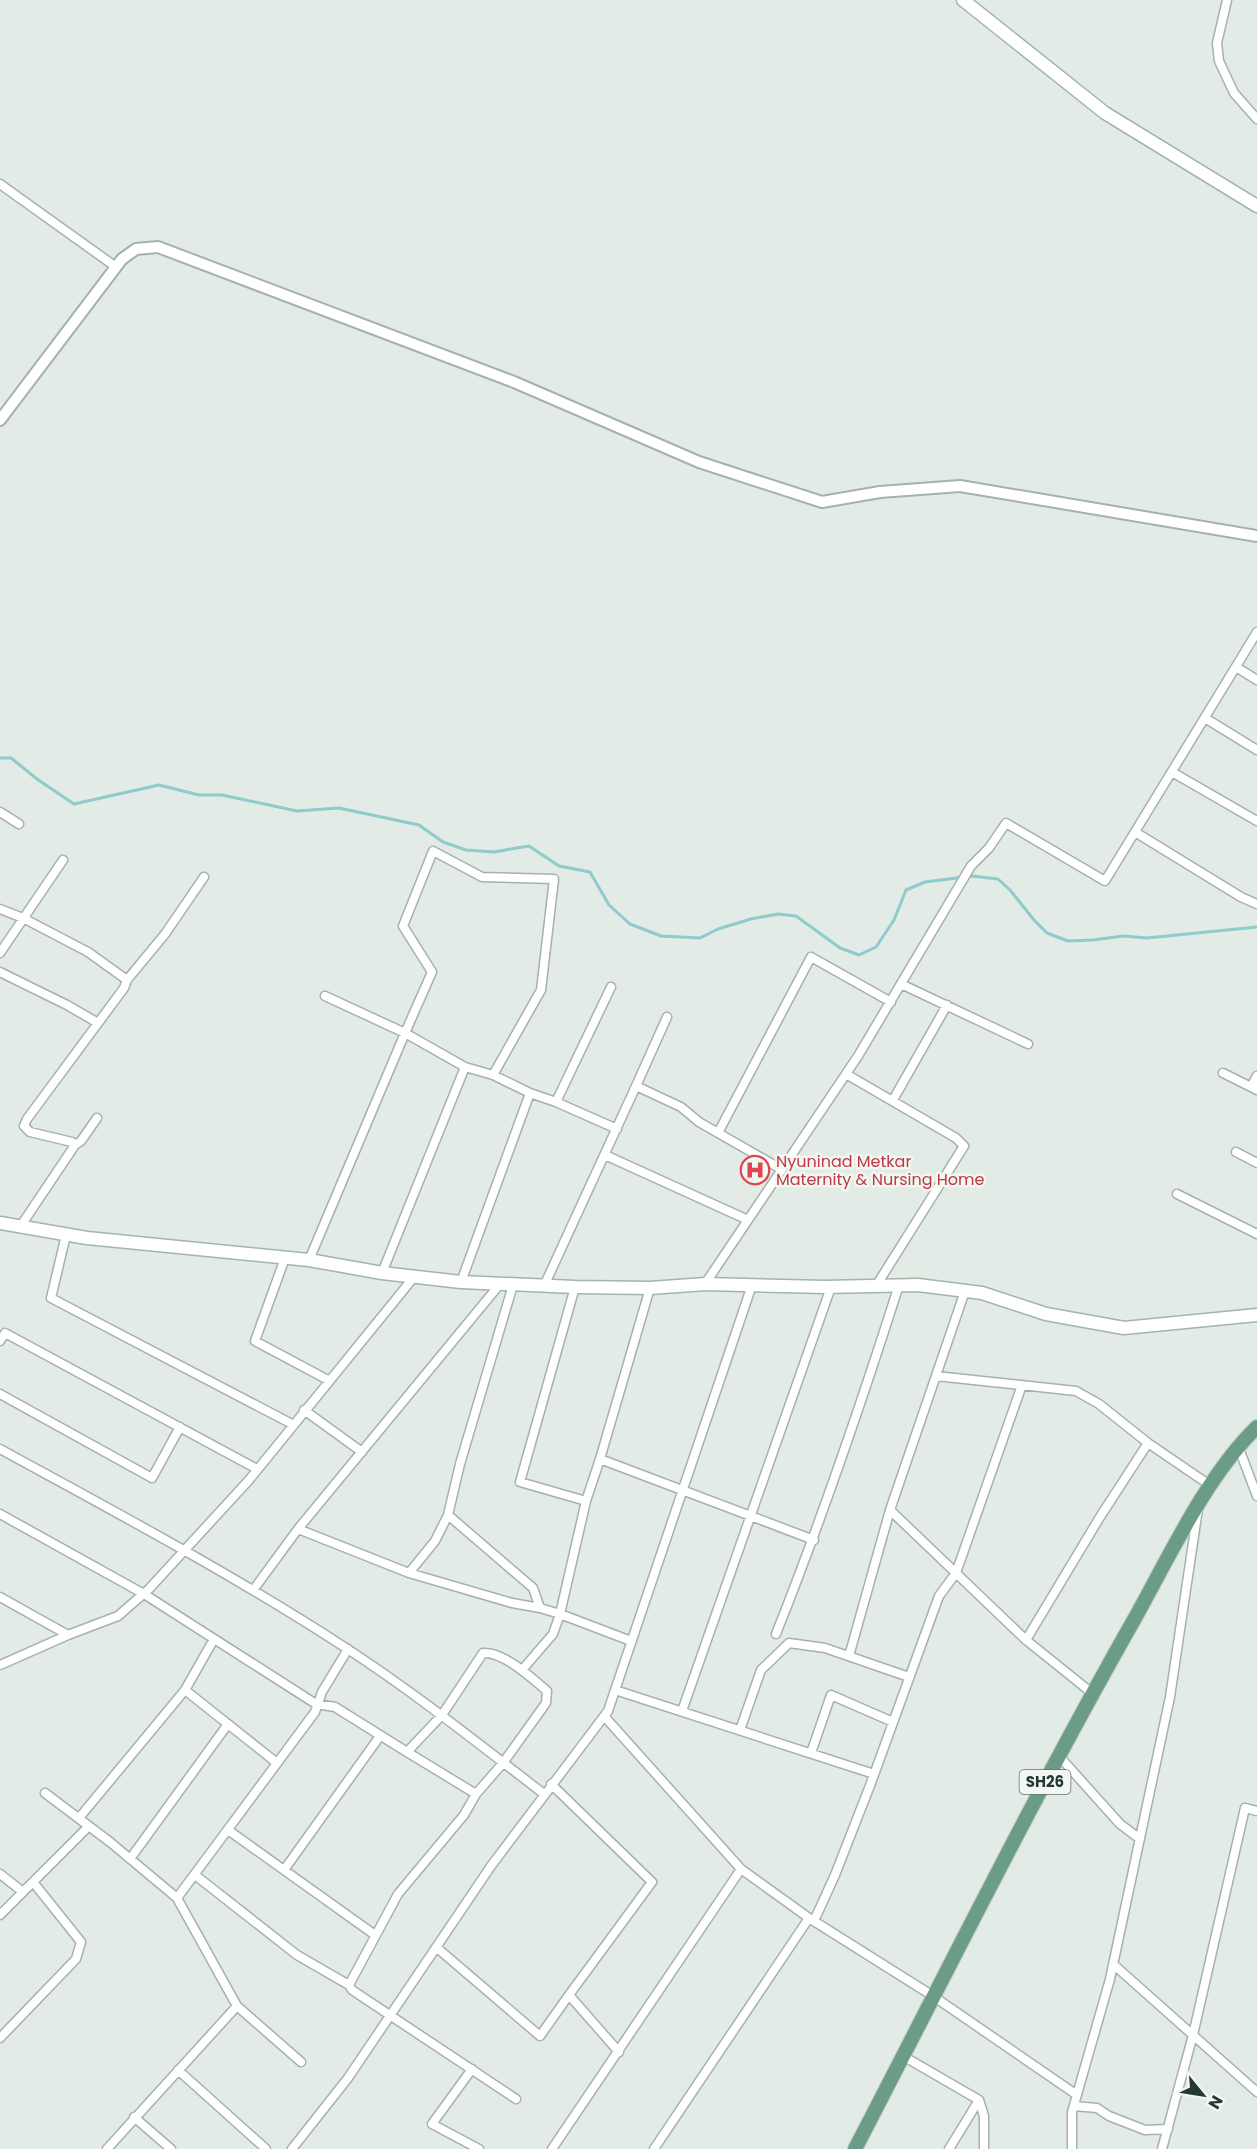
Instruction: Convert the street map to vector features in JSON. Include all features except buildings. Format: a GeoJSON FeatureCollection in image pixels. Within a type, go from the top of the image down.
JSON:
{"type":"FeatureCollection","features":[{"type":"Feature","properties":{"kind":"main road"},"geometry":{"type":"LineString","coordinates":[[963,0],[1105,113],[1257,206]]}},
{"type":"Feature","properties":{"kind":"main road"},"geometry":{"type":"LineString","coordinates":[[0,1224],[66,1235],[309,1260],[382,1273],[461,1282],[650,1288],[705,1284],[831,1287],[918,1285],[982,1293],[1046,1314],[1124,1328],[1257,1314]]}},
{"type":"Feature","properties":{"kind":"main road","name":"SH26"},"geometry":{"type":"LineString","coordinates":[[855,2149],[1092,1694],[1199,1505],[1238,1445],[1257,1427]]}},
{"type":"Feature","properties":{"kind":"street"},"geometry":{"type":"LineString","coordinates":[[1227,0],[1217,43],[1219,61],[1234,93],[1257,119]]}},
{"type":"Feature","properties":{"kind":"street"},"geometry":{"type":"LineString","coordinates":[[0,184],[116,267]]}},
{"type":"Feature","properties":{"kind":"street"},"geometry":{"type":"LineString","coordinates":[[0,420],[122,259],[136,249],[158,247],[514,382],[699,462],[822,502],[880,492],[960,486],[1257,536]]}},
{"type":"Feature","properties":{"kind":"street"},"geometry":{"type":"LineString","coordinates":[[705,1284],[846,1074],[971,866],[989,848],[1006,823],[1105,881],[1257,632]]}},
{"type":"Feature","properties":{"kind":"street"},"geometry":{"type":"LineString","coordinates":[[1236,667],[1257,680]]}},
{"type":"Feature","properties":{"kind":"street"},"geometry":{"type":"LineString","coordinates":[[1205,718],[1257,750]]}},
{"type":"Feature","properties":{"kind":"street"},"geometry":{"type":"LineString","coordinates":[[1172,772],[1257,821]]}},
{"type":"Feature","properties":{"kind":"street"},"geometry":{"type":"LineString","coordinates":[[0,812],[19,825]]}},
{"type":"Feature","properties":{"kind":"street"},"geometry":{"type":"LineString","coordinates":[[1135,832],[1241,897],[1257,904]]}},
{"type":"Feature","properties":{"kind":"street"},"geometry":{"type":"LineString","coordinates":[[309,1260],[432,972],[403,926],[433,851],[482,877],[554,879],[541,990],[493,1075]]}},
{"type":"Feature","properties":{"kind":"street"},"geometry":{"type":"LineString","coordinates":[[0,953],[63,860]]}},
{"type":"Feature","properties":{"kind":"street"},"geometry":{"type":"LineString","coordinates":[[75,1145],[72,1142],[30,1132],[24,1126],[27,1119],[124,988],[127,980],[165,934],[204,877]]}},
{"type":"Feature","properties":{"kind":"street"},"geometry":{"type":"LineString","coordinates":[[0,909],[23,918],[88,952],[127,980]]}},
{"type":"Feature","properties":{"kind":"street"},"geometry":{"type":"LineString","coordinates":[[718,1133],[811,957],[891,1002]]}},
{"type":"Feature","properties":{"kind":"street"},"geometry":{"type":"LineString","coordinates":[[0,972],[98,1023]]}},
{"type":"Feature","properties":{"kind":"street"},"geometry":{"type":"LineString","coordinates":[[902,984],[1028,1044]]}},
{"type":"Feature","properties":{"kind":"street"},"geometry":{"type":"LineString","coordinates":[[556,1102],[611,987]]}},
{"type":"Feature","properties":{"kind":"street"},"geometry":{"type":"LineString","coordinates":[[325,996],[405,1033],[465,1067],[493,1075],[617,1129]]}},
{"type":"Feature","properties":{"kind":"street"},"geometry":{"type":"LineString","coordinates":[[893,1100],[947,1005]]}},
{"type":"Feature","properties":{"kind":"street"},"geometry":{"type":"LineString","coordinates":[[544,1286],[667,1017]]}},
{"type":"Feature","properties":{"kind":"street"},"geometry":{"type":"LineString","coordinates":[[382,1273],[465,1067]]}},
{"type":"Feature","properties":{"kind":"street"},"geometry":{"type":"LineString","coordinates":[[1223,1073],[1254,1088],[1257,1076]]}},
{"type":"Feature","properties":{"kind":"street"},"geometry":{"type":"LineString","coordinates":[[846,1074],[956,1138],[964,1146],[876,1286]]}},
{"type":"Feature","properties":{"kind":"street"},"geometry":{"type":"LineString","coordinates":[[636,1086],[681,1107],[699,1122],[781,1169]]}},
{"type":"Feature","properties":{"kind":"street"},"geometry":{"type":"LineString","coordinates":[[461,1282],[530,1093]]}},
{"type":"Feature","properties":{"kind":"street"},"geometry":{"type":"LineString","coordinates":[[20,1227],[75,1145],[81,1141],[97,1118]]}},
{"type":"Feature","properties":{"kind":"street"},"geometry":{"type":"LineString","coordinates":[[1236,1152],[1257,1162]]}},
{"type":"Feature","properties":{"kind":"street"},"geometry":{"type":"LineString","coordinates":[[605,1155],[748,1220]]}},
{"type":"Feature","properties":{"kind":"street"},"geometry":{"type":"LineString","coordinates":[[1178,1194],[1257,1233]]}},
{"type":"Feature","properties":{"kind":"street"},"geometry":{"type":"LineString","coordinates":[[66,1235],[51,1298],[292,1424]]}},
{"type":"Feature","properties":{"kind":"street"},"geometry":{"type":"LineString","coordinates":[[285,1258],[255,1341],[328,1380]]}},
{"type":"Feature","properties":{"kind":"street"},"geometry":{"type":"LineString","coordinates":[[0,1665],[118,1616],[144,1594],[257,1469],[414,1277]]}},
{"type":"Feature","properties":{"kind":"street"},"geometry":{"type":"LineString","coordinates":[[254,1589],[298,1529],[500,1284]]}},
{"type":"Feature","properties":{"kind":"street"},"geometry":{"type":"LineString","coordinates":[[410,1573],[435,1541],[448,1515],[460,1464],[513,1285]]}},
{"type":"Feature","properties":{"kind":"street"},"geometry":{"type":"LineString","coordinates":[[292,2149],[348,2078],[491,1866],[608,1710],[752,1285]]}},
{"type":"Feature","properties":{"kind":"street"},"geometry":{"type":"LineString","coordinates":[[776,1634],[814,1540],[859,1411],[898,1285]]}},
{"type":"Feature","properties":{"kind":"street"},"geometry":{"type":"LineString","coordinates":[[576,1287],[520,1482],[586,1502]]}},
{"type":"Feature","properties":{"kind":"street"},"geometry":{"type":"LineString","coordinates":[[682,1711],[831,1287]]}},
{"type":"Feature","properties":{"kind":"street"},"geometry":{"type":"LineString","coordinates":[[522,1670],[553,1635],[586,1502],[650,1288]]}},
{"type":"Feature","properties":{"kind":"street"},"geometry":{"type":"LineString","coordinates":[[849,1656],[890,1510],[965,1291]]}},
{"type":"Feature","properties":{"kind":"street"},"geometry":{"type":"LineString","coordinates":[[0,1341],[5,1333],[257,1469]]}},
{"type":"Feature","properties":{"kind":"street"},"geometry":{"type":"LineString","coordinates":[[936,1376],[1076,1391],[1099,1404],[1148,1443],[1211,1486]]}},
{"type":"Feature","properties":{"kind":"street"},"geometry":{"type":"LineString","coordinates":[[654,2149],[812,1919],[835,1875],[939,1596],[956,1573],[1022,1385]]}},
{"type":"Feature","properties":{"kind":"street"},"geometry":{"type":"LineString","coordinates":[[0,1394],[152,1478],[180,1428]]}},
{"type":"Feature","properties":{"kind":"street"},"geometry":{"type":"LineString","coordinates":[[304,1410],[362,1452]]}},
{"type":"Feature","properties":{"kind":"street"},"geometry":{"type":"LineString","coordinates":[[1026,1640],[1100,1517],[1148,1443]]}},
{"type":"Feature","properties":{"kind":"street"},"geometry":{"type":"LineString","coordinates":[[1238,1445],[1257,1496]]}},
{"type":"Feature","properties":{"kind":"street"},"geometry":{"type":"LineString","coordinates":[[0,1449],[254,1589],[348,1649],[442,1715],[544,1794]]}},
{"type":"Feature","properties":{"kind":"street"},"geometry":{"type":"LineString","coordinates":[[600,1459],[814,1540]]}},
{"type":"Feature","properties":{"kind":"street"},"geometry":{"type":"LineString","coordinates":[[1072,2149],[1072,2112],[1113,1964],[1170,1697],[1199,1505]]}},
{"type":"Feature","properties":{"kind":"street"},"geometry":{"type":"LineString","coordinates":[[890,1510],[1026,1640],[1092,1694]]}},
{"type":"Feature","properties":{"kind":"street"},"geometry":{"type":"LineString","coordinates":[[0,1514],[144,1594],[316,1704],[335,1707],[476,1794]]}},
{"type":"Feature","properties":{"kind":"street"},"geometry":{"type":"LineString","coordinates":[[448,1515],[533,1588],[540,1608]]}},
{"type":"Feature","properties":{"kind":"street"},"geometry":{"type":"LineString","coordinates":[[298,1529],[410,1573],[512,1603],[560,1614],[632,1641]]}},
{"type":"Feature","properties":{"kind":"street"},"geometry":{"type":"LineString","coordinates":[[0,1597],[68,1635]]}},
{"type":"Feature","properties":{"kind":"street"},"geometry":{"type":"LineString","coordinates":[[79,1818],[185,1690],[214,1639]]}},
{"type":"Feature","properties":{"kind":"street"},"geometry":{"type":"LineString","coordinates":[[740,1730],[761,1670],[789,1643],[825,1648],[909,1677]]}},
{"type":"Feature","properties":{"kind":"street"},"geometry":{"type":"LineString","coordinates":[[177,1898],[315,1712],[321,1692],[348,1649]]}},
{"type":"Feature","properties":{"kind":"street"},"geometry":{"type":"LineString","coordinates":[[348,1985],[398,1894],[464,1815],[476,1794],[503,1763],[546,1703],[547,1691],[522,1670],[490,1653],[483,1653],[442,1715],[407,1752]]}},
{"type":"Feature","properties":{"kind":"street"},"geometry":{"type":"LineString","coordinates":[[615,1689],[874,1774]]}},
{"type":"Feature","properties":{"kind":"street"},"geometry":{"type":"LineString","coordinates":[[185,1690],[277,1763]]}},
{"type":"Feature","properties":{"kind":"street"},"geometry":{"type":"LineString","coordinates":[[811,1753],[831,1695],[893,1722]]}},
{"type":"Feature","properties":{"kind":"street"},"geometry":{"type":"LineString","coordinates":[[604,1716],[741,1869],[812,1919],[933,1996],[1077,2095]]}},
{"type":"Feature","properties":{"kind":"street"},"geometry":{"type":"LineString","coordinates":[[130,1859],[228,1724]]}},
{"type":"Feature","properties":{"kind":"street"},"geometry":{"type":"LineString","coordinates":[[284,1870],[381,1736]]}},
{"type":"Feature","properties":{"kind":"street"},"geometry":{"type":"LineString","coordinates":[[1059,1756],[1120,1824],[1140,1839]]}},
{"type":"Feature","properties":{"kind":"street"},"geometry":{"type":"LineString","coordinates":[[436,1947],[540,2036],[652,1882],[551,1784]]}},
{"type":"Feature","properties":{"kind":"street"},"geometry":{"type":"LineString","coordinates":[[45,1793],[177,1898],[237,2006],[301,2062]]}},
{"type":"Feature","properties":{"kind":"street"},"geometry":{"type":"LineString","coordinates":[[1162,2149],[1193,2035],[1245,1808],[1257,1811]]}},
{"type":"Feature","properties":{"kind":"street"},"geometry":{"type":"LineString","coordinates":[[0,1915],[89,1826]]}},
{"type":"Feature","properties":{"kind":"street"},"geometry":{"type":"LineString","coordinates":[[228,1830],[375,1935]]}},
{"type":"Feature","properties":{"kind":"street"},"geometry":{"type":"LineString","coordinates":[[552,2149],[741,1869]]}},
{"type":"Feature","properties":{"kind":"street"},"geometry":{"type":"LineString","coordinates":[[0,1874],[23,1892]]}},
{"type":"Feature","properties":{"kind":"street"},"geometry":{"type":"LineString","coordinates":[[195,1875],[297,1955],[348,1985],[352,1990],[516,2099]]}},
{"type":"Feature","properties":{"kind":"street"},"geometry":{"type":"LineString","coordinates":[[0,2038],[76,1959],[81,1942],[33,1882]]}},
{"type":"Feature","properties":{"kind":"street"},"geometry":{"type":"LineString","coordinates":[[1113,1964],[1257,2092]]}},
{"type":"Feature","properties":{"kind":"street"},"geometry":{"type":"LineString","coordinates":[[569,1995],[619,2052]]}},
{"type":"Feature","properties":{"kind":"street"},"geometry":{"type":"LineString","coordinates":[[107,2149],[237,2006]]}},
{"type":"Feature","properties":{"kind":"street"},"geometry":{"type":"LineString","coordinates":[[903,2056],[979,2100],[984,2116],[984,2149]]}},
{"type":"Feature","properties":{"kind":"street"},"geometry":{"type":"LineString","coordinates":[[472,2069],[432,2124],[479,2149]]}},
{"type":"Feature","properties":{"kind":"street"},"geometry":{"type":"LineString","coordinates":[[178,2070],[266,2149]]}},
{"type":"Feature","properties":{"kind":"street"},"geometry":{"type":"LineString","coordinates":[[950,2149],[979,2100]]}},
{"type":"Feature","properties":{"kind":"street"},"geometry":{"type":"LineString","coordinates":[[1074,2106],[1097,2108],[1127,2124],[1145,2130],[1168,2129]]}},
{"type":"Feature","properties":{"kind":"street"},"geometry":{"type":"LineString","coordinates":[[134,2117],[171,2149]]}},
{"type":"Feature","properties":{"kind":"waterway"},"geometry":{"type":"LineString","coordinates":[[0,758],[11,758],[74,804],[159,785],[199,795],[222,795],[297,811],[339,808],[419,825],[443,842],[466,850],[494,852],[529,846],[559,866],[590,872],[609,905],[630,924],[661,936],[700,938],[718,929],[778,914],[796,916],[840,948],[859,955],[876,947],[894,920],[906,890],[925,882],[972,876],[998,879],[1047,933],[1068,941],[1123,936],[1147,938],[1257,927]]}},
{"type":"Feature","properties":{"kind":"place","name":"Nyuninad Metkar Maternity & Nursing Home"},"geometry":{"type":"Point","coordinates":[755,1170]}}]}
